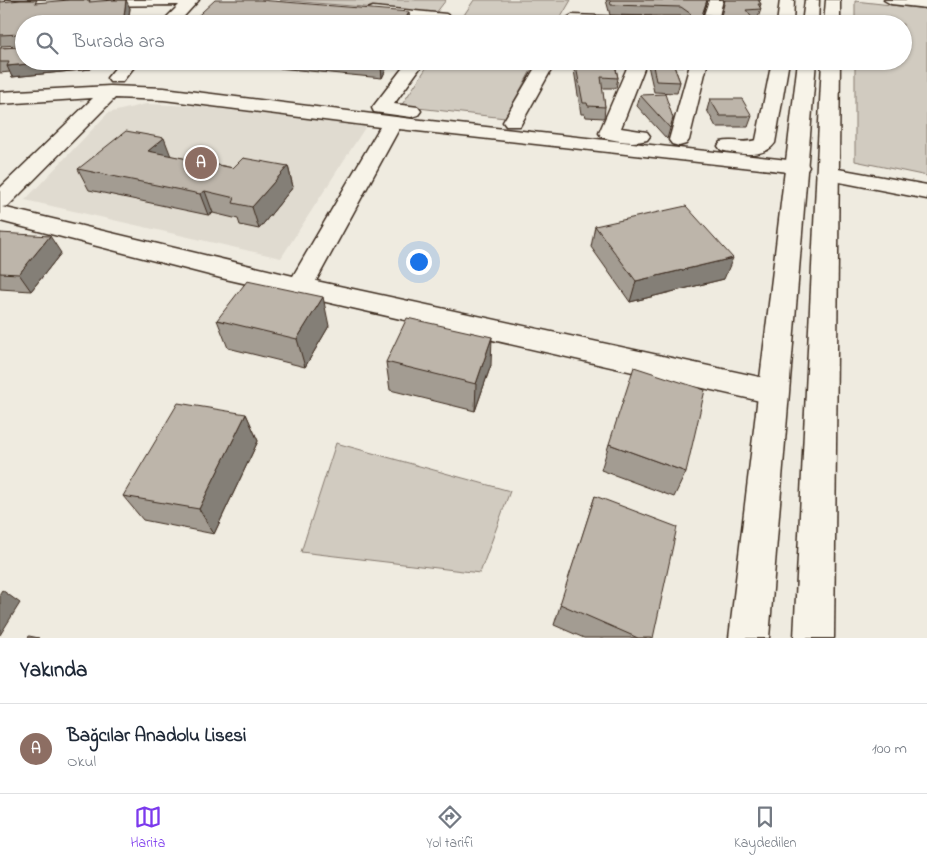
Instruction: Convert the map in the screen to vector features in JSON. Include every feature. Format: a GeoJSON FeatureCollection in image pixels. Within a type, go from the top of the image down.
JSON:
{"type":"FeatureCollection","features":[{"type":"Feature","properties":{"kind":"street"},"geometry":{"type":"LineString","coordinates":[[2,5],[192,0],[177,15]]}},
{"type":"Feature","properties":{"kind":"street"},"geometry":{"type":"LineString","coordinates":[[712,15],[716,0]]}},
{"type":"Feature","properties":{"kind":"street"},"geometry":{"type":"LineString","coordinates":[[786,15],[787,0]]}},
{"type":"Feature","properties":{"kind":"street"},"geometry":{"type":"LineString","coordinates":[[811,15],[812,0]]}},
{"type":"Feature","properties":{"kind":"street"},"geometry":{"type":"LineString","coordinates":[[832,15],[833,0]]}},
{"type":"Feature","properties":{"kind":"street"},"geometry":{"type":"LineString","coordinates":[[891,0],[927,4]]}},
{"type":"Feature","properties":{"kind":"street"},"geometry":{"type":"LineString","coordinates":[[657,15],[659,8]]}},
{"type":"Feature","properties":{"kind":"street"},"geometry":{"type":"LineString","coordinates":[[355,10],[421,15]]}},
{"type":"Feature","properties":{"kind":"street"},"geometry":{"type":"LineString","coordinates":[[0,201],[113,85],[125,70]]}},
{"type":"Feature","properties":{"kind":"street"},"geometry":{"type":"LineString","coordinates":[[410,70],[381,108],[752,148],[765,143],[779,70]]}},
{"type":"Feature","properties":{"kind":"street"},"geometry":{"type":"LineString","coordinates":[[513,122],[543,70]]}},
{"type":"Feature","properties":{"kind":"street"},"geometry":{"type":"LineString","coordinates":[[609,133],[635,70]]}},
{"type":"Feature","properties":{"kind":"street"},"geometry":{"type":"LineString","coordinates":[[679,140],[698,70]]}},
{"type":"Feature","properties":{"kind":"street"},"geometry":{"type":"LineString","coordinates":[[749,638],[772,392],[798,167],[806,70]]}},
{"type":"Feature","properties":{"kind":"street"},"geometry":{"type":"LineString","coordinates":[[814,638],[831,70]]}},
{"type":"Feature","properties":{"kind":"street"},"geometry":{"type":"LineString","coordinates":[[0,98],[113,85],[164,94],[393,122],[798,167]]}},
{"type":"Feature","properties":{"kind":"street"},"geometry":{"type":"LineString","coordinates":[[300,286],[393,122]]}},
{"type":"Feature","properties":{"kind":"street"},"geometry":{"type":"LineString","coordinates":[[827,173],[927,192]]}},
{"type":"Feature","properties":{"kind":"street"},"geometry":{"type":"LineString","coordinates":[[0,214],[300,286],[772,392]]}},
{"type":"Feature","properties":{"kind":"shaded area"},"geometry":{"type":"Polygon","coordinates":[[[280,0],[446,0],[436,13],[280,0]]]}},
{"type":"Feature","properties":{"kind":"shaded area"},"geometry":{"type":"Polygon","coordinates":[[[474,0],[571,0],[562,15],[464,15],[474,0]]]}},
{"type":"Feature","properties":{"kind":"shaded area"},"geometry":{"type":"Polygon","coordinates":[[[855,1],[927,9],[927,176],[855,161],[855,70],[912,70],[912,15],[855,15],[855,1]]]}},
{"type":"Feature","properties":{"kind":"shaded area"},"geometry":{"type":"Polygon","coordinates":[[[425,70],[531,70],[505,118],[401,106],[425,70]]]}},
{"type":"Feature","properties":{"kind":"shaded area"},"geometry":{"type":"Polygon","coordinates":[[[146,104],[196,106],[366,126],[281,258],[25,200],[108,113],[146,104]]]}},
{"type":"Feature","properties":{"kind":"shaded area"},"geometry":{"type":"Polygon","coordinates":[[[336,443],[510,491],[480,573],[301,552],[336,443]]]}},
{"type":"Feature","properties":{"kind":"building"},"geometry":{"type":"Polygon","coordinates":[[[21,0],[37,0],[35,3],[69,0],[90,0],[89,2],[126,0],[124,15],[15,15],[15,34],[0,35],[0,2],[21,0]]]}},
{"type":"Feature","properties":{"kind":"building"},"geometry":{"type":"Polygon","coordinates":[[[215,0],[260,0],[409,12],[408,15],[199,15],[215,0]]]}},
{"type":"Feature","properties":{"kind":"building"},"geometry":{"type":"Polygon","coordinates":[[[610,0],[707,0],[702,15],[690,15],[681,7],[611,5],[610,0]]]}},
{"type":"Feature","properties":{"kind":"building"},"geometry":{"type":"Polygon","coordinates":[[[725,0],[758,0],[761,4],[758,4],[761,9],[746,10],[750,15],[721,15],[725,0]]]}},
{"type":"Feature","properties":{"kind":"building"},"geometry":{"type":"Polygon","coordinates":[[[15,47],[15,65],[7,66],[9,62],[0,62],[0,48],[15,47]]]}},
{"type":"Feature","properties":{"kind":"building"},"geometry":{"type":"Polygon","coordinates":[[[577,70],[616,70],[618,78],[601,77],[605,107],[588,106],[587,103],[583,103],[577,70]]]}},
{"type":"Feature","properties":{"kind":"building"},"geometry":{"type":"Polygon","coordinates":[[[654,70],[675,70],[680,82],[656,81],[654,70]]]}},
{"type":"Feature","properties":{"kind":"building"},"geometry":{"type":"Polygon","coordinates":[[[665,94],[673,118],[670,128],[640,95],[665,94]]]}},
{"type":"Feature","properties":{"kind":"building"},"geometry":{"type":"Polygon","coordinates":[[[710,99],[742,99],[752,116],[720,116],[710,99]]]}},
{"type":"Feature","properties":{"kind":"building"},"geometry":{"type":"Polygon","coordinates":[[[126,131],[164,138],[148,151],[233,168],[243,158],[288,166],[252,207],[233,203],[235,198],[205,191],[200,194],[78,169],[126,131]]]}},
{"type":"Feature","properties":{"kind":"building"},"geometry":{"type":"Polygon","coordinates":[[[686,206],[733,258],[636,281],[595,226],[686,206]]]}},
{"type":"Feature","properties":{"kind":"building"},"geometry":{"type":"Polygon","coordinates":[[[0,233],[50,236],[19,274],[0,273],[0,233]]]}},
{"type":"Feature","properties":{"kind":"building"},"geometry":{"type":"Polygon","coordinates":[[[247,281],[323,297],[297,339],[217,320],[247,281]]]}},
{"type":"Feature","properties":{"kind":"building"},"geometry":{"type":"Polygon","coordinates":[[[407,318],[492,337],[476,384],[386,362],[407,318]]]}},
{"type":"Feature","properties":{"kind":"building"},"geometry":{"type":"Polygon","coordinates":[[[634,367],[705,390],[686,472],[609,444],[634,367]]]}},
{"type":"Feature","properties":{"kind":"building"},"geometry":{"type":"Polygon","coordinates":[[[178,403],[246,414],[199,509],[123,496],[178,403]]]}},
{"type":"Feature","properties":{"kind":"building"},"geometry":{"type":"Polygon","coordinates":[[[595,496],[677,527],[653,638],[638,638],[560,604],[595,496]]]}},
{"type":"Feature","properties":{"kind":"place","name":"Bağcılar Anadolu Lisesi"},"geometry":{"type":"Point","coordinates":[201,163]}}]}
